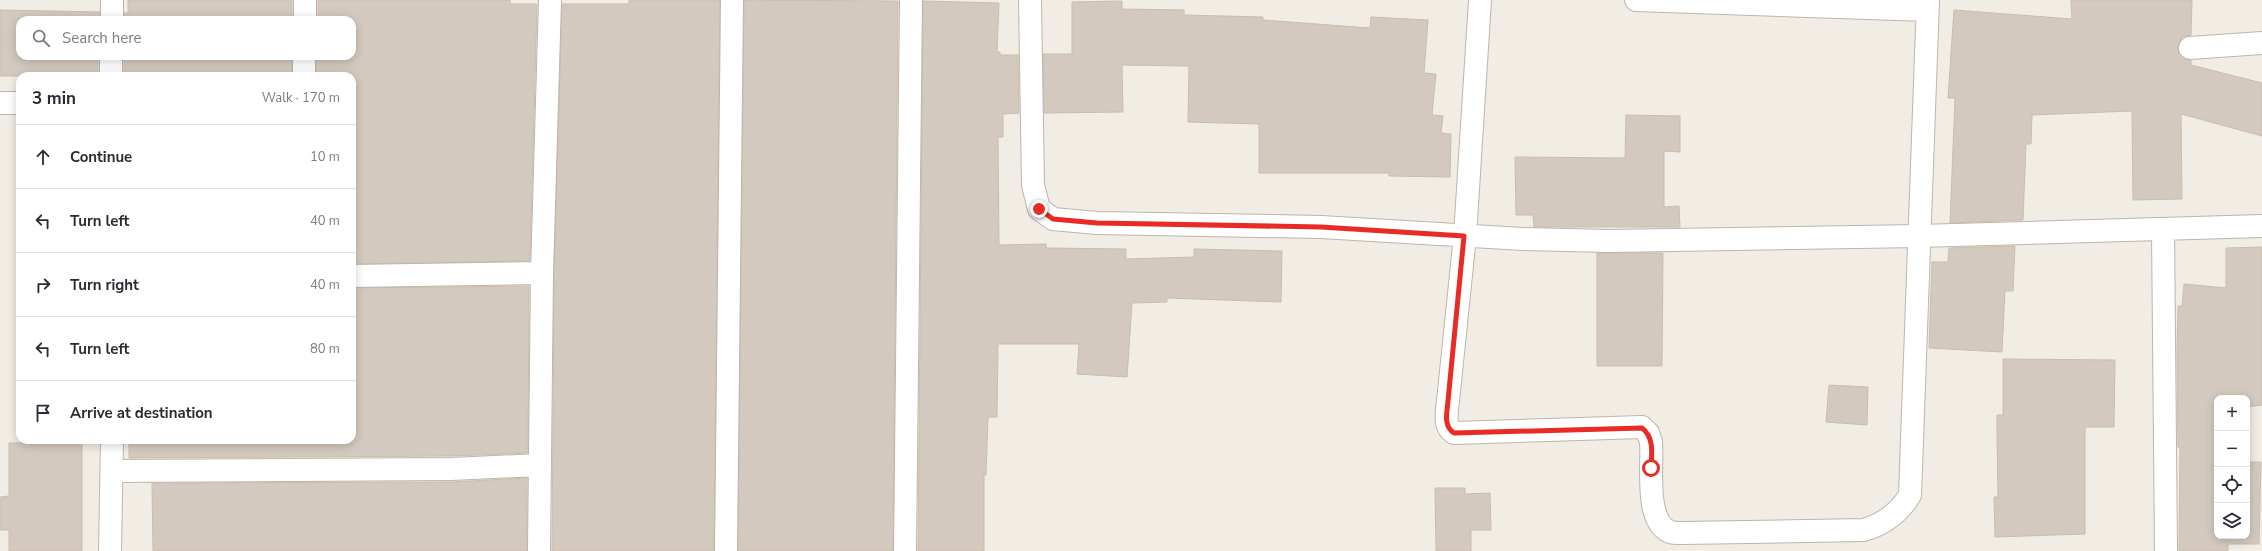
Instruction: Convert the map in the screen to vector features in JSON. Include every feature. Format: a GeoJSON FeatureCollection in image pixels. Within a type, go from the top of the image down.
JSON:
{"type":"FeatureCollection","features":[{"type":"Feature","properties":{"kind":"street"},"geometry":{"type":"LineString","coordinates":[[112,0],[112,16]]}},
{"type":"Feature","properties":{"kind":"street"},"geometry":{"type":"LineString","coordinates":[[305,0],[305,16]]}},
{"type":"Feature","properties":{"kind":"street"},"geometry":{"type":"LineString","coordinates":[[539,551],[542,273],[550,0]]}},
{"type":"Feature","properties":{"kind":"street"},"geometry":{"type":"LineString","coordinates":[[726,551],[732,0]]}},
{"type":"Feature","properties":{"kind":"street"},"geometry":{"type":"LineString","coordinates":[[905,551],[911,0]]}},
{"type":"Feature","properties":{"kind":"street"},"geometry":{"type":"LineString","coordinates":[[1030,0],[1033,185],[1039,209],[1053,219],[1097,223],[1321,227],[1464,236],[1609,241],[1919,236],[2262,226]]}},
{"type":"Feature","properties":{"kind":"street"},"geometry":{"type":"LineString","coordinates":[[1480,0],[1464,236],[1446,423],[1449,430],[1454,433],[1642,428],[1648,433],[1651,442],[1653,507],[1660,525],[1670,532],[1864,530],[1887,520],[1903,506],[1910,495],[1928,5],[1636,0]]}},
{"type":"Feature","properties":{"kind":"street"},"geometry":{"type":"LineString","coordinates":[[2190,48],[2262,43]]}},
{"type":"Feature","properties":{"kind":"street"},"geometry":{"type":"LineString","coordinates":[[111,60],[111,72]]}},
{"type":"Feature","properties":{"kind":"street"},"geometry":{"type":"LineString","coordinates":[[304,60],[304,72]]}},
{"type":"Feature","properties":{"kind":"street"},"geometry":{"type":"LineString","coordinates":[[0,103],[16,103]]}},
{"type":"Feature","properties":{"kind":"street"},"geometry":{"type":"LineString","coordinates":[[2163,229],[2166,551]]}},
{"type":"Feature","properties":{"kind":"street"},"geometry":{"type":"LineString","coordinates":[[356,276],[542,273]]}},
{"type":"Feature","properties":{"kind":"street"},"geometry":{"type":"LineString","coordinates":[[110,551],[112,444]]}},
{"type":"Feature","properties":{"kind":"street"},"geometry":{"type":"LineString","coordinates":[[112,471],[451,469],[539,465]]}},
{"type":"Feature","properties":{"kind":"building"},"geometry":{"type":"Polygon","coordinates":[[[128,0],[292,0],[292,16],[124,16],[124,13],[128,13],[128,0]]]}},
{"type":"Feature","properties":{"kind":"building"},"geometry":{"type":"Polygon","coordinates":[[[318,0],[510,0],[510,4],[537,4],[530,261],[356,264],[356,72],[316,72],[316,60],[356,60],[356,16],[318,16],[318,0]]]}},
{"type":"Feature","properties":{"kind":"building"},"geometry":{"type":"Polygon","coordinates":[[[629,0],[720,0],[714,551],[552,551],[554,273],[562,4],[629,4],[629,0]]]}},
{"type":"Feature","properties":{"kind":"building"},"geometry":{"type":"Polygon","coordinates":[[[744,0],[898,1],[893,551],[738,551],[744,0]]]}},
{"type":"Feature","properties":{"kind":"building"},"geometry":{"type":"Polygon","coordinates":[[[2071,0],[2192,0],[2191,35],[2183,37],[2179,42],[2179,55],[2184,59],[2191,60],[2191,65],[2262,83],[2262,136],[2181,114],[2182,199],[2133,200],[2132,111],[2032,115],[2031,144],[2026,144],[2023,220],[1950,223],[1955,98],[1948,98],[1954,10],[2072,19],[2071,0]]]}},
{"type":"Feature","properties":{"kind":"building"},"geometry":{"type":"Polygon","coordinates":[[[923,1],[999,3],[997,52],[1000,52],[1000,55],[1018,55],[1019,113],[1003,114],[1003,137],[998,137],[999,245],[1046,244],[1046,248],[1126,249],[1126,259],[1194,257],[1194,249],[1282,251],[1281,302],[1167,298],[1167,302],[1132,303],[1127,377],[1077,374],[1079,344],[998,344],[997,417],[988,417],[986,475],[984,475],[984,551],[918,551],[923,1]]]}},
{"type":"Feature","properties":{"kind":"building"},"geometry":{"type":"Polygon","coordinates":[[[1122,1],[1122,9],[1184,10],[1184,15],[1263,17],[1263,20],[1370,28],[1371,17],[1428,20],[1424,73],[1436,74],[1432,115],[1443,116],[1441,133],[1451,134],[1450,177],[1389,176],[1389,173],[1259,173],[1259,124],[1188,122],[1189,66],[1122,65],[1123,112],[1044,113],[1043,54],[1072,54],[1072,2],[1122,1]]]}},
{"type":"Feature","properties":{"kind":"building"},"geometry":{"type":"Polygon","coordinates":[[[0,10],[100,12],[100,16],[16,16],[16,60],[98,60],[98,72],[16,72],[16,76],[0,76],[0,10]]]}},
{"type":"Feature","properties":{"kind":"building"},"geometry":{"type":"Polygon","coordinates":[[[124,60],[292,60],[292,72],[124,72],[124,60]]]}},
{"type":"Feature","properties":{"kind":"building"},"geometry":{"type":"Polygon","coordinates":[[[1626,115],[1680,116],[1680,152],[1664,151],[1664,207],[1679,206],[1680,227],[1534,227],[1533,215],[1516,215],[1515,157],[1625,158],[1626,115]]]}},
{"type":"Feature","properties":{"kind":"building"},"geometry":{"type":"Polygon","coordinates":[[[2015,246],[2013,291],[2005,291],[2002,352],[1929,348],[1932,262],[1948,262],[1949,248],[2015,246]]]}},
{"type":"Feature","properties":{"kind":"building"},"geometry":{"type":"Polygon","coordinates":[[[2262,247],[2262,405],[2250,407],[2250,395],[2214,395],[2214,539],[2250,539],[2250,462],[2261,462],[2259,544],[2228,544],[2228,551],[2179,551],[2180,447],[2178,447],[2178,306],[2182,306],[2184,284],[2226,288],[2226,248],[2262,247]]]}},
{"type":"Feature","properties":{"kind":"building"},"geometry":{"type":"Polygon","coordinates":[[[1597,253],[1663,253],[1662,366],[1597,366],[1597,253]]]}},
{"type":"Feature","properties":{"kind":"building"},"geometry":{"type":"Polygon","coordinates":[[[529,286],[528,453],[451,456],[129,458],[129,444],[356,444],[356,288],[529,286]]]}},
{"type":"Feature","properties":{"kind":"building"},"geometry":{"type":"Polygon","coordinates":[[[2003,359],[2115,360],[2114,427],[2085,427],[2085,534],[1995,537],[1994,497],[1998,497],[1997,415],[2003,415],[2003,359]]]}},
{"type":"Feature","properties":{"kind":"building"},"geometry":{"type":"Polygon","coordinates":[[[1829,385],[1868,387],[1867,425],[1826,422],[1829,385]]]}},
{"type":"Feature","properties":{"kind":"building"},"geometry":{"type":"Polygon","coordinates":[[[9,443],[82,444],[82,551],[9,551],[9,530],[0,530],[0,497],[9,496],[9,443]]]}},
{"type":"Feature","properties":{"kind":"building"},"geometry":{"type":"Polygon","coordinates":[[[527,478],[527,551],[153,551],[152,483],[451,482],[527,478]]]}},
{"type":"Feature","properties":{"kind":"building"},"geometry":{"type":"Polygon","coordinates":[[[1435,488],[1465,488],[1465,494],[1490,493],[1491,530],[1471,530],[1471,551],[1436,551],[1435,488]]]}},
{"type":"Feature","properties":{"kind":"route"},"geometry":{"type":"LineString","coordinates":[[1039,209],[1053,219],[1097,223],[1321,227],[1464,236],[1446,423],[1449,430],[1454,433],[1642,428],[1648,433],[1651,442],[1651,468]]}}]}
